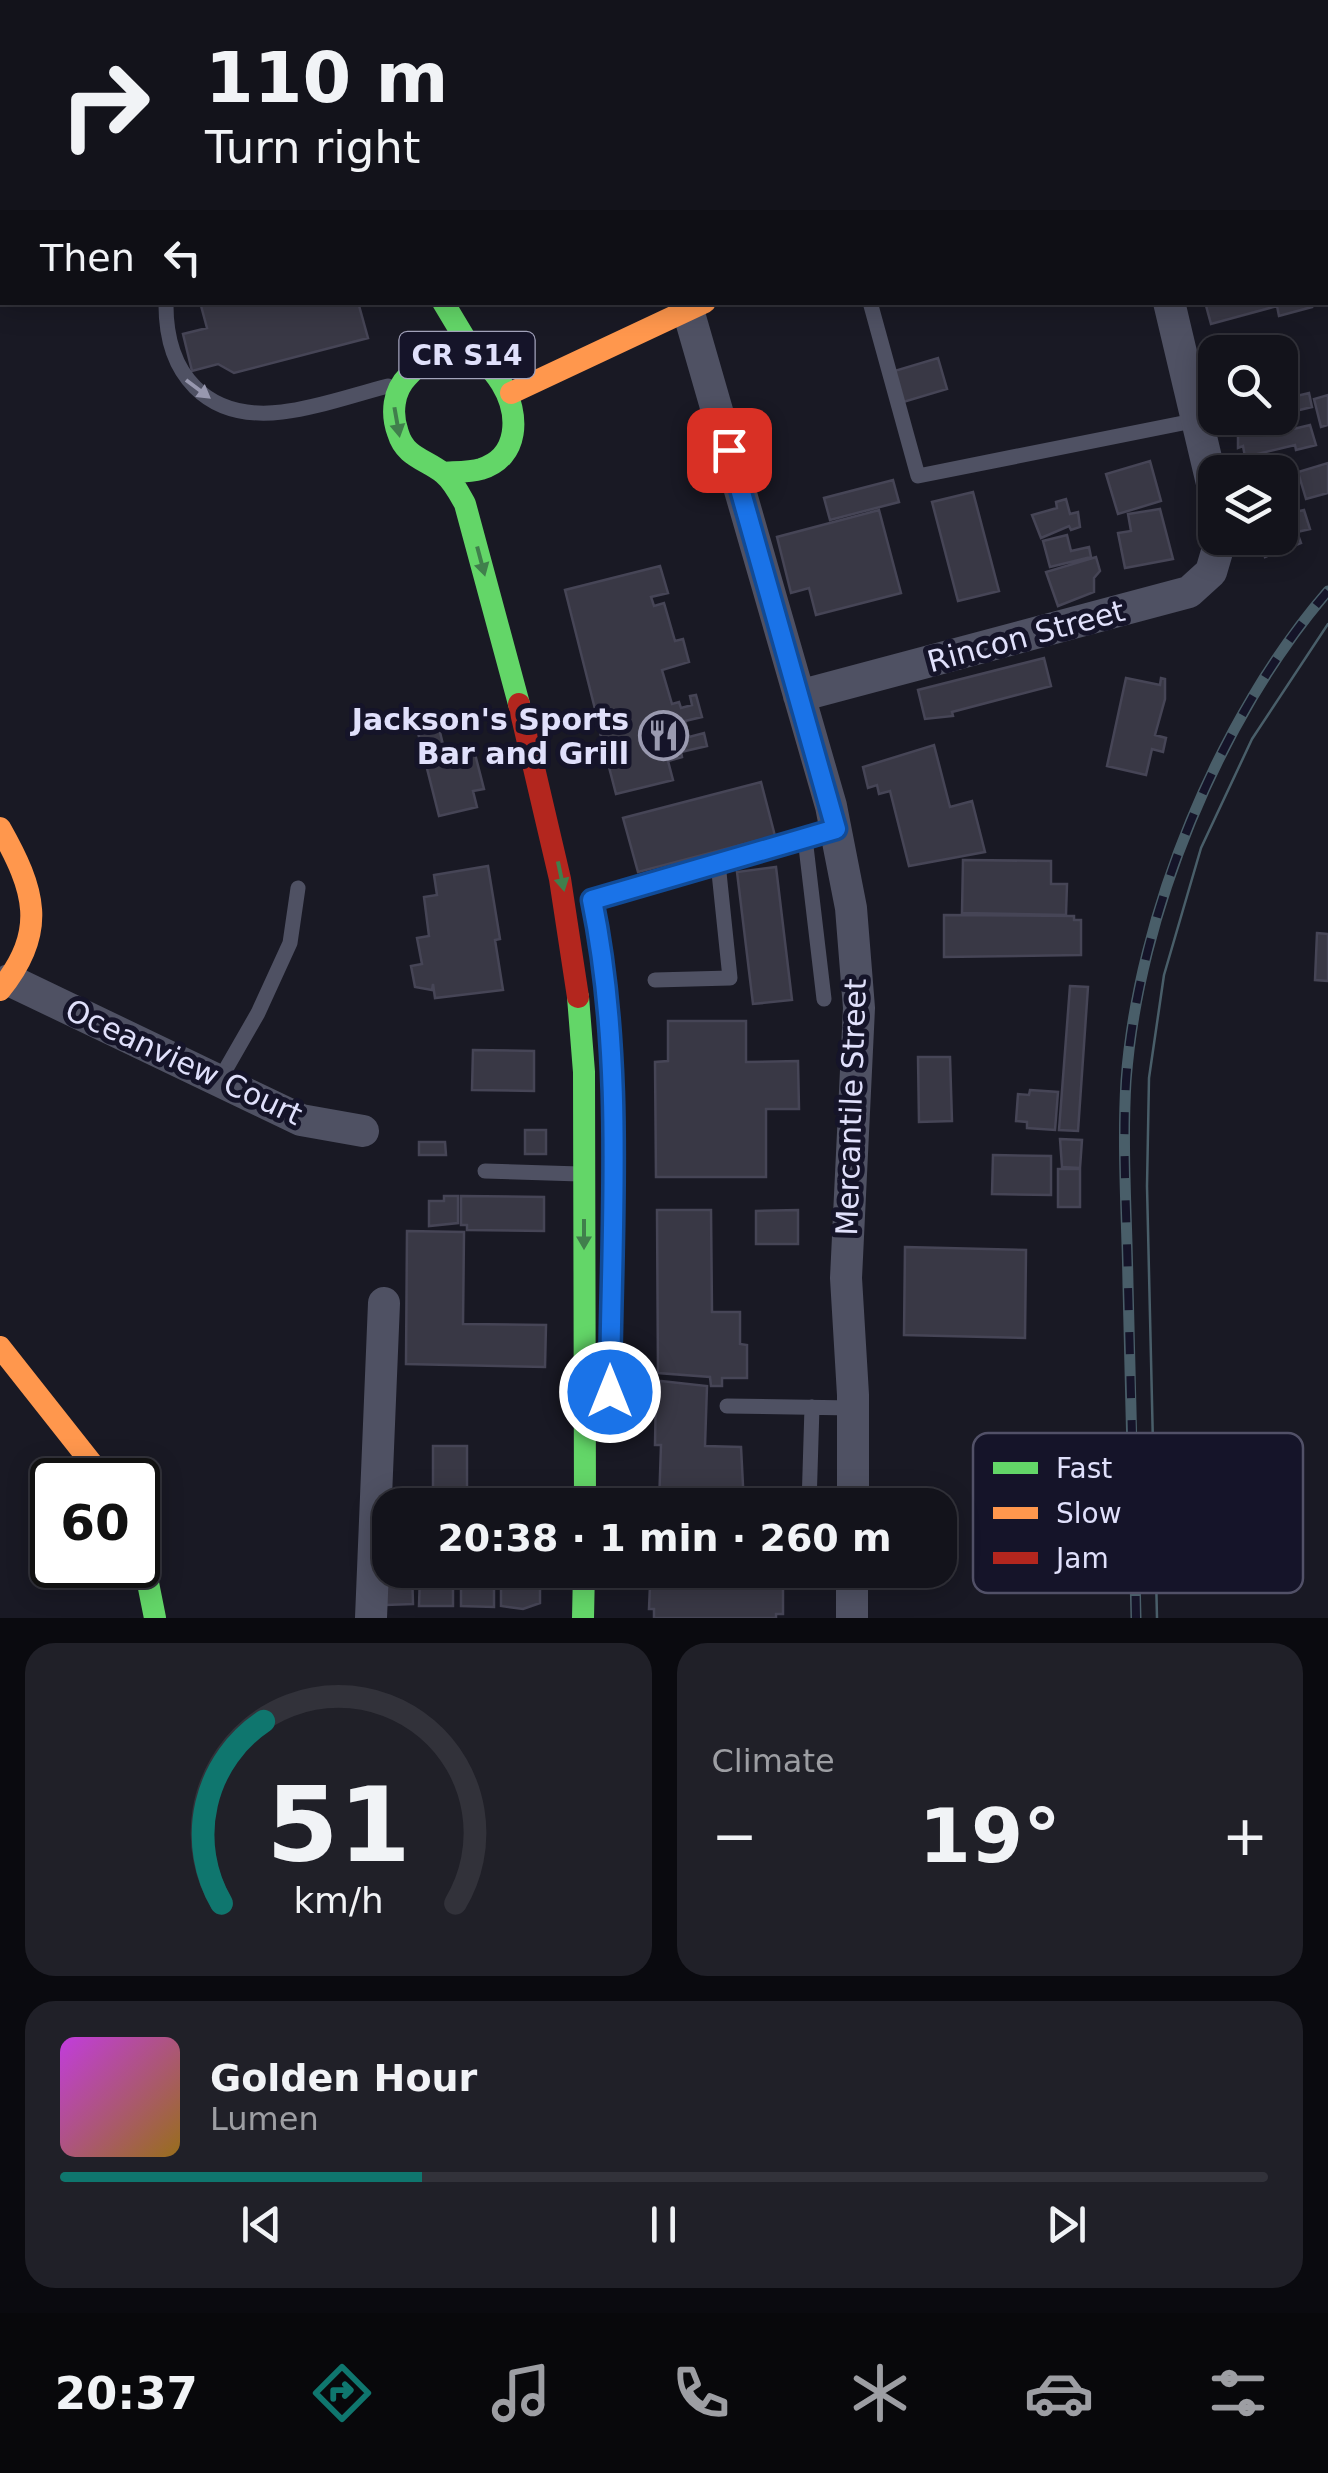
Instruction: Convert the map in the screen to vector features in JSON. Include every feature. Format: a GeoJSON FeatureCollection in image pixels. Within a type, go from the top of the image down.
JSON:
{"type":"FeatureCollection","features":[{"type":"Feature","properties":{"kind":"main road","name":"CR S14"},"geometry":{"type":"LineString","coordinates":[[445,305],[476,356],[495,370],[511,392],[514,432],[492,479],[493,498]]}},
{"type":"Feature","properties":{"kind":"main road"},"geometry":{"type":"LineString","coordinates":[[511,392],[697,306]]}},
{"type":"Feature","properties":{"kind":"main road","name":"CR S14"},"geometry":{"type":"LineString","coordinates":[[422,334],[422,362]]}},
{"type":"Feature","properties":{"kind":"main road","name":"CR S14"},"geometry":{"type":"LineString","coordinates":[[476,356],[450,354],[422,362],[401,383],[393,409],[402,446],[424,466],[443,473],[465,504],[566,900],[582,1010],[584,1488]]}},
{"type":"Feature","properties":{"kind":"main road"},"geometry":{"type":"LineString","coordinates":[[443,473],[474,471],[499,458]]}},
{"type":"Feature","properties":{"kind":"main road"},"geometry":{"type":"LineString","coordinates":[[0,828],[27,874],[34,919],[28,954],[5,985]]}},
{"type":"Feature","properties":{"kind":"main road"},"geometry":{"type":"LineString","coordinates":[[587,876],[597,926]]}},
{"type":"Feature","properties":{"kind":"main road"},"geometry":{"type":"LineString","coordinates":[[0,1348],[88,1458]]}},
{"type":"Feature","properties":{"kind":"main road"},"geometry":{"type":"LineString","coordinates":[[149,1588],[155,1618]]}},
{"type":"Feature","properties":{"kind":"main road"},"geometry":{"type":"LineString","coordinates":[[583,1618],[584,1588]]}},
{"type":"Feature","properties":{"kind":"street"},"geometry":{"type":"LineString","coordinates":[[1170,305],[1198,412]]}},
{"type":"Feature","properties":{"kind":"street","name":"Mercantile Street"},"geometry":{"type":"LineString","coordinates":[[697,306],[798,696],[820,833],[851,908],[859,1008],[846,1278],[853,1488]]}},
{"type":"Feature","properties":{"kind":"street","name":"Rincon Street"},"geometry":{"type":"LineString","coordinates":[[798,696],[1189,592],[1211,572],[1216,555]]}},
{"type":"Feature","properties":{"kind":"street","name":"Oceanview Court"},"geometry":{"type":"LineString","coordinates":[[5,985],[301,1120],[362,1132]]}},
{"type":"Feature","properties":{"kind":"street"},"geometry":{"type":"LineString","coordinates":[[371,1618],[384,1304]]}},
{"type":"Feature","properties":{"kind":"street"},"geometry":{"type":"LineString","coordinates":[[852,1588],[852,1618]]}},
{"type":"Feature","properties":{"kind":"lane"},"geometry":{"type":"LineString","coordinates":[[166,305],[166,330],[181,376],[205,398],[280,413],[401,383]]}},
{"type":"Feature","properties":{"kind":"lane"},"geometry":{"type":"LineString","coordinates":[[871,305],[918,476],[1198,420]]}},
{"type":"Feature","properties":{"kind":"lane"},"geometry":{"type":"LineString","coordinates":[[592,900],[820,833],[824,999]]}},
{"type":"Feature","properties":{"kind":"lane"},"geometry":{"type":"LineString","coordinates":[[656,980],[730,978],[718,864]]}},
{"type":"Feature","properties":{"kind":"lane"},"geometry":{"type":"LineString","coordinates":[[219,1081],[290,944],[298,888]]}},
{"type":"Feature","properties":{"kind":"lane"},"geometry":{"type":"LineString","coordinates":[[485,1171],[584,1174]]}},
{"type":"Feature","properties":{"kind":"lane"},"geometry":{"type":"LineString","coordinates":[[727,1406],[853,1408]]}},
{"type":"Feature","properties":{"kind":"lane"},"geometry":{"type":"LineString","coordinates":[[810,1488],[812,1407]]}},
{"type":"Feature","properties":{"kind":"building"},"geometry":{"type":"Polygon","coordinates":[[[201,305],[359,305],[368,338],[234,373],[218,364],[192,371],[183,334],[207,328],[201,305]]]}},
{"type":"Feature","properties":{"kind":"building"},"geometry":{"type":"Polygon","coordinates":[[[1206,305],[1312,305],[1312,307],[1279,316],[1277,306],[1211,324],[1206,305]]]}},
{"type":"Feature","properties":{"kind":"building"},"geometry":{"type":"Polygon","coordinates":[[[938,358],[947,389],[900,403],[891,372],[938,358]]]}},
{"type":"Feature","properties":{"kind":"building"},"geometry":{"type":"Polygon","coordinates":[[[1309,393],[1312,407],[1298,410],[1298,396],[1309,393]]]}},
{"type":"Feature","properties":{"kind":"building"},"geometry":{"type":"Polygon","coordinates":[[[1328,395],[1328,425],[1321,427],[1314,399],[1328,395]]]}},
{"type":"Feature","properties":{"kind":"building"},"geometry":{"type":"Polygon","coordinates":[[[1310,425],[1316,445],[1296,450],[1295,445],[1253,455],[1245,455],[1243,446],[1238,448],[1238,435],[1298,435],[1298,428],[1310,425]]]}},
{"type":"Feature","properties":{"kind":"building"},"geometry":{"type":"Polygon","coordinates":[[[1150,461],[1161,501],[1118,514],[1106,474],[1150,461]]]}},
{"type":"Feature","properties":{"kind":"building"},"geometry":{"type":"Polygon","coordinates":[[[1328,463],[1328,493],[1306,499],[1298,472],[1328,463]]]}},
{"type":"Feature","properties":{"kind":"building"},"geometry":{"type":"Polygon","coordinates":[[[893,480],[899,502],[830,520],[824,498],[893,480]]]}},
{"type":"Feature","properties":{"kind":"building"},"geometry":{"type":"Polygon","coordinates":[[[973,492],[999,591],[958,601],[932,502],[973,492]]]}},
{"type":"Feature","properties":{"kind":"building"},"geometry":{"type":"Polygon","coordinates":[[[1066,499],[1070,514],[1078,512],[1080,527],[1071,530],[1069,526],[1041,538],[1032,515],[1057,508],[1056,502],[1066,499]]]}},
{"type":"Feature","properties":{"kind":"building"},"geometry":{"type":"Polygon","coordinates":[[[1160,509],[1173,559],[1125,568],[1118,533],[1131,531],[1128,514],[1160,509]]]}},
{"type":"Feature","properties":{"kind":"building"},"geometry":{"type":"Polygon","coordinates":[[[879,510],[901,593],[816,615],[809,588],[791,593],[777,537],[879,510]]]}},
{"type":"Feature","properties":{"kind":"building"},"geometry":{"type":"Polygon","coordinates":[[[1304,510],[1310,529],[1298,532],[1298,511],[1304,510]]]}},
{"type":"Feature","properties":{"kind":"building"},"geometry":{"type":"Polygon","coordinates":[[[1067,535],[1071,551],[1089,547],[1091,557],[1050,567],[1043,541],[1067,535]]]}},
{"type":"Feature","properties":{"kind":"building"},"geometry":{"type":"Polygon","coordinates":[[[1096,557],[1100,571],[1094,578],[1094,592],[1058,606],[1046,572],[1096,557]]]}},
{"type":"Feature","properties":{"kind":"building"},"geometry":{"type":"Polygon","coordinates":[[[660,566],[668,593],[651,597],[654,606],[664,603],[675,641],[683,639],[689,662],[662,670],[672,704],[679,702],[681,708],[692,705],[690,696],[696,695],[702,717],[685,721],[689,737],[704,733],[707,746],[681,752],[682,757],[668,761],[673,780],[616,794],[597,721],[602,719],[599,708],[595,709],[565,590],[660,566]]]}},
{"type":"Feature","properties":{"kind":"building"},"geometry":{"type":"Polygon","coordinates":[[[1044,658],[1051,686],[952,712],[953,716],[925,719],[918,690],[1044,658]]]}},
{"type":"Feature","properties":{"kind":"building"},"geometry":{"type":"Polygon","coordinates":[[[1126,678],[1160,685],[1161,678],[1165,679],[1165,699],[1155,735],[1166,738],[1163,752],[1152,749],[1146,775],[1107,766],[1126,678]]]}},
{"type":"Feature","properties":{"kind":"building"},"geometry":{"type":"Polygon","coordinates":[[[438,724],[447,761],[475,754],[484,789],[473,791],[477,807],[439,816],[417,729],[438,724]]]}},
{"type":"Feature","properties":{"kind":"building"},"geometry":{"type":"Polygon","coordinates":[[[934,745],[950,807],[972,801],[985,852],[909,866],[890,791],[879,794],[877,785],[868,788],[863,767],[934,745]]]}},
{"type":"Feature","properties":{"kind":"building"},"geometry":{"type":"Polygon","coordinates":[[[761,782],[775,836],[638,872],[623,818],[761,782]]]}},
{"type":"Feature","properties":{"kind":"building"},"geometry":{"type":"Polygon","coordinates":[[[963,860],[1051,861],[1051,884],[1067,884],[1066,915],[962,913],[963,860]]]}},
{"type":"Feature","properties":{"kind":"building"},"geometry":{"type":"Polygon","coordinates":[[[488,866],[500,939],[495,940],[503,990],[435,998],[433,984],[432,990],[415,987],[411,966],[422,964],[417,938],[429,936],[424,897],[437,895],[434,875],[488,866]]]}},
{"type":"Feature","properties":{"kind":"building"},"geometry":{"type":"Polygon","coordinates":[[[776,867],[792,1000],[753,1004],[737,872],[776,867]]]}},
{"type":"Feature","properties":{"kind":"building"},"geometry":{"type":"Polygon","coordinates":[[[944,915],[1074,916],[1074,920],[1081,920],[1081,955],[944,957],[944,915]]]}},
{"type":"Feature","properties":{"kind":"building"},"geometry":{"type":"Polygon","coordinates":[[[1317,933],[1328,934],[1328,981],[1315,980],[1317,933]]]}},
{"type":"Feature","properties":{"kind":"building"},"geometry":{"type":"Polygon","coordinates":[[[1070,986],[1088,987],[1078,1131],[1059,1130],[1070,986]]]}},
{"type":"Feature","properties":{"kind":"building"},"geometry":{"type":"Polygon","coordinates":[[[668,1021],[746,1021],[746,1062],[798,1061],[799,1109],[766,1109],[766,1177],[656,1177],[655,1062],[668,1061],[668,1021]]]}},
{"type":"Feature","properties":{"kind":"building"},"geometry":{"type":"Polygon","coordinates":[[[473,1050],[534,1051],[534,1091],[472,1090],[473,1050]]]}},
{"type":"Feature","properties":{"kind":"building"},"geometry":{"type":"Polygon","coordinates":[[[918,1057],[950,1057],[952,1121],[919,1122],[918,1057]]]}},
{"type":"Feature","properties":{"kind":"building"},"geometry":{"type":"Polygon","coordinates":[[[1030,1090],[1058,1092],[1055,1130],[1027,1128],[1027,1122],[1016,1121],[1018,1094],[1029,1095],[1030,1090]]]}},
{"type":"Feature","properties":{"kind":"building"},"geometry":{"type":"Polygon","coordinates":[[[525,1130],[546,1130],[546,1154],[525,1154],[525,1130]]]}},
{"type":"Feature","properties":{"kind":"building"},"geometry":{"type":"Polygon","coordinates":[[[1060,1139],[1082,1140],[1080,1168],[1062,1167],[1060,1139]]]}},
{"type":"Feature","properties":{"kind":"building"},"geometry":{"type":"Polygon","coordinates":[[[419,1142],[445,1142],[446,1155],[419,1155],[419,1142]]]}},
{"type":"Feature","properties":{"kind":"building"},"geometry":{"type":"Polygon","coordinates":[[[993,1155],[1051,1156],[1051,1195],[992,1194],[993,1155]]]}},
{"type":"Feature","properties":{"kind":"building"},"geometry":{"type":"Polygon","coordinates":[[[1058,1169],[1080,1169],[1080,1207],[1058,1207],[1058,1169]]]}},
{"type":"Feature","properties":{"kind":"building"},"geometry":{"type":"Polygon","coordinates":[[[444,1196],[458,1196],[458,1223],[429,1226],[429,1201],[444,1201],[444,1196]]]}},
{"type":"Feature","properties":{"kind":"building"},"geometry":{"type":"Polygon","coordinates":[[[461,1196],[544,1197],[544,1231],[467,1230],[467,1225],[461,1225],[461,1196]]]}},
{"type":"Feature","properties":{"kind":"building"},"geometry":{"type":"Polygon","coordinates":[[[657,1210],[711,1210],[712,1312],[740,1312],[740,1344],[747,1345],[747,1378],[722,1378],[722,1386],[711,1386],[710,1377],[658,1373],[657,1210]]]}},
{"type":"Feature","properties":{"kind":"building"},"geometry":{"type":"Polygon","coordinates":[[[798,1210],[798,1244],[756,1244],[756,1211],[798,1210]]]}},
{"type":"Feature","properties":{"kind":"building"},"geometry":{"type":"Polygon","coordinates":[[[407,1231],[464,1232],[463,1324],[546,1325],[545,1367],[406,1364],[407,1231]]]}},
{"type":"Feature","properties":{"kind":"building"},"geometry":{"type":"Polygon","coordinates":[[[905,1247],[1026,1250],[1025,1338],[904,1335],[905,1247]]]}},
{"type":"Feature","properties":{"kind":"building"},"geometry":{"type":"Polygon","coordinates":[[[661,1381],[707,1386],[705,1446],[741,1447],[743,1488],[660,1488],[661,1445],[655,1445],[656,1385],[661,1381]]]}},
{"type":"Feature","properties":{"kind":"building"},"geometry":{"type":"Polygon","coordinates":[[[433,1446],[467,1446],[467,1488],[433,1488],[433,1446]]]}},
{"type":"Feature","properties":{"kind":"building"},"geometry":{"type":"Polygon","coordinates":[[[386,1588],[413,1588],[413,1604],[386,1605],[386,1588]]]}},
{"type":"Feature","properties":{"kind":"building"},"geometry":{"type":"Polygon","coordinates":[[[420,1588],[453,1588],[453,1606],[419,1606],[420,1588]]]}},
{"type":"Feature","properties":{"kind":"building"},"geometry":{"type":"Polygon","coordinates":[[[461,1588],[494,1588],[494,1607],[461,1606],[461,1588]]]}},
{"type":"Feature","properties":{"kind":"building"},"geometry":{"type":"Polygon","coordinates":[[[501,1588],[540,1588],[540,1603],[523,1609],[501,1606],[501,1588]]]}},
{"type":"Feature","properties":{"kind":"building"},"geometry":{"type":"Polygon","coordinates":[[[650,1588],[783,1588],[783,1614],[776,1614],[776,1618],[654,1618],[654,1609],[649,1609],[650,1588]]]}},
{"type":"Feature","properties":{"kind":"tram line"},"geometry":{"type":"LineString","coordinates":[[1153,1433],[1147,1186],[1149,1078],[1164,975],[1201,848],[1252,739],[1328,624]]}},
{"type":"Feature","properties":{"kind":"tram line"},"geometry":{"type":"LineString","coordinates":[[1156,1593],[1157,1618]]}},
{"type":"Feature","properties":{"kind":"railway"},"geometry":{"type":"LineString","coordinates":[[1131,1433],[1124,1132],[1134,1017],[1147,952],[1191,821],[1220,757],[1289,641],[1328,591]]}},
{"type":"Feature","properties":{"kind":"railway"},"geometry":{"type":"LineString","coordinates":[[1135,1593],[1136,1618]]}},
{"type":"Feature","properties":{"kind":"traffic: fast"},"geometry":{"type":"LineString","coordinates":[[445,305],[476,357]]}},
{"type":"Feature","properties":{"kind":"traffic: fast"},"geometry":{"type":"LineString","coordinates":[[443,473],[481,469],[503,455],[513,433],[512,408],[502,384],[484,364],[462,353],[436,356],[408,376],[396,396],[394,418],[405,447],[447,476],[465,504],[519,704]]}},
{"type":"Feature","properties":{"kind":"traffic: fast"},"geometry":{"type":"LineString","coordinates":[[578,997],[584,1072],[585,1488]]}},
{"type":"Feature","properties":{"kind":"traffic: fast"},"geometry":{"type":"LineString","coordinates":[[149,1588],[155,1618]]}},
{"type":"Feature","properties":{"kind":"traffic: fast"},"geometry":{"type":"LineString","coordinates":[[583,1618],[584,1588]]}},
{"type":"Feature","properties":{"kind":"traffic: slow"},"geometry":{"type":"LineString","coordinates":[[511,393],[699,305]]}},
{"type":"Feature","properties":{"kind":"traffic: slow"},"geometry":{"type":"LineString","coordinates":[[0,828],[22,871],[31,910],[25,949],[0,990]]}},
{"type":"Feature","properties":{"kind":"traffic: slow"},"geometry":{"type":"LineString","coordinates":[[0,1347],[88,1458]]}},
{"type":"Feature","properties":{"kind":"traffic: jam"},"geometry":{"type":"LineString","coordinates":[[519,704],[560,879],[578,997]]}},
{"type":"Feature","properties":{"kind":"place","name":"Jackson's Sports Bar and Grill"},"geometry":{"type":"Point","coordinates":[664,736]}},
{"type":"Feature","properties":{"kind":"route"},"geometry":{"type":"LineString","coordinates":[[610,1392],[612,1092],[604,974],[592,900],[836,829],[729,450]]}}]}
